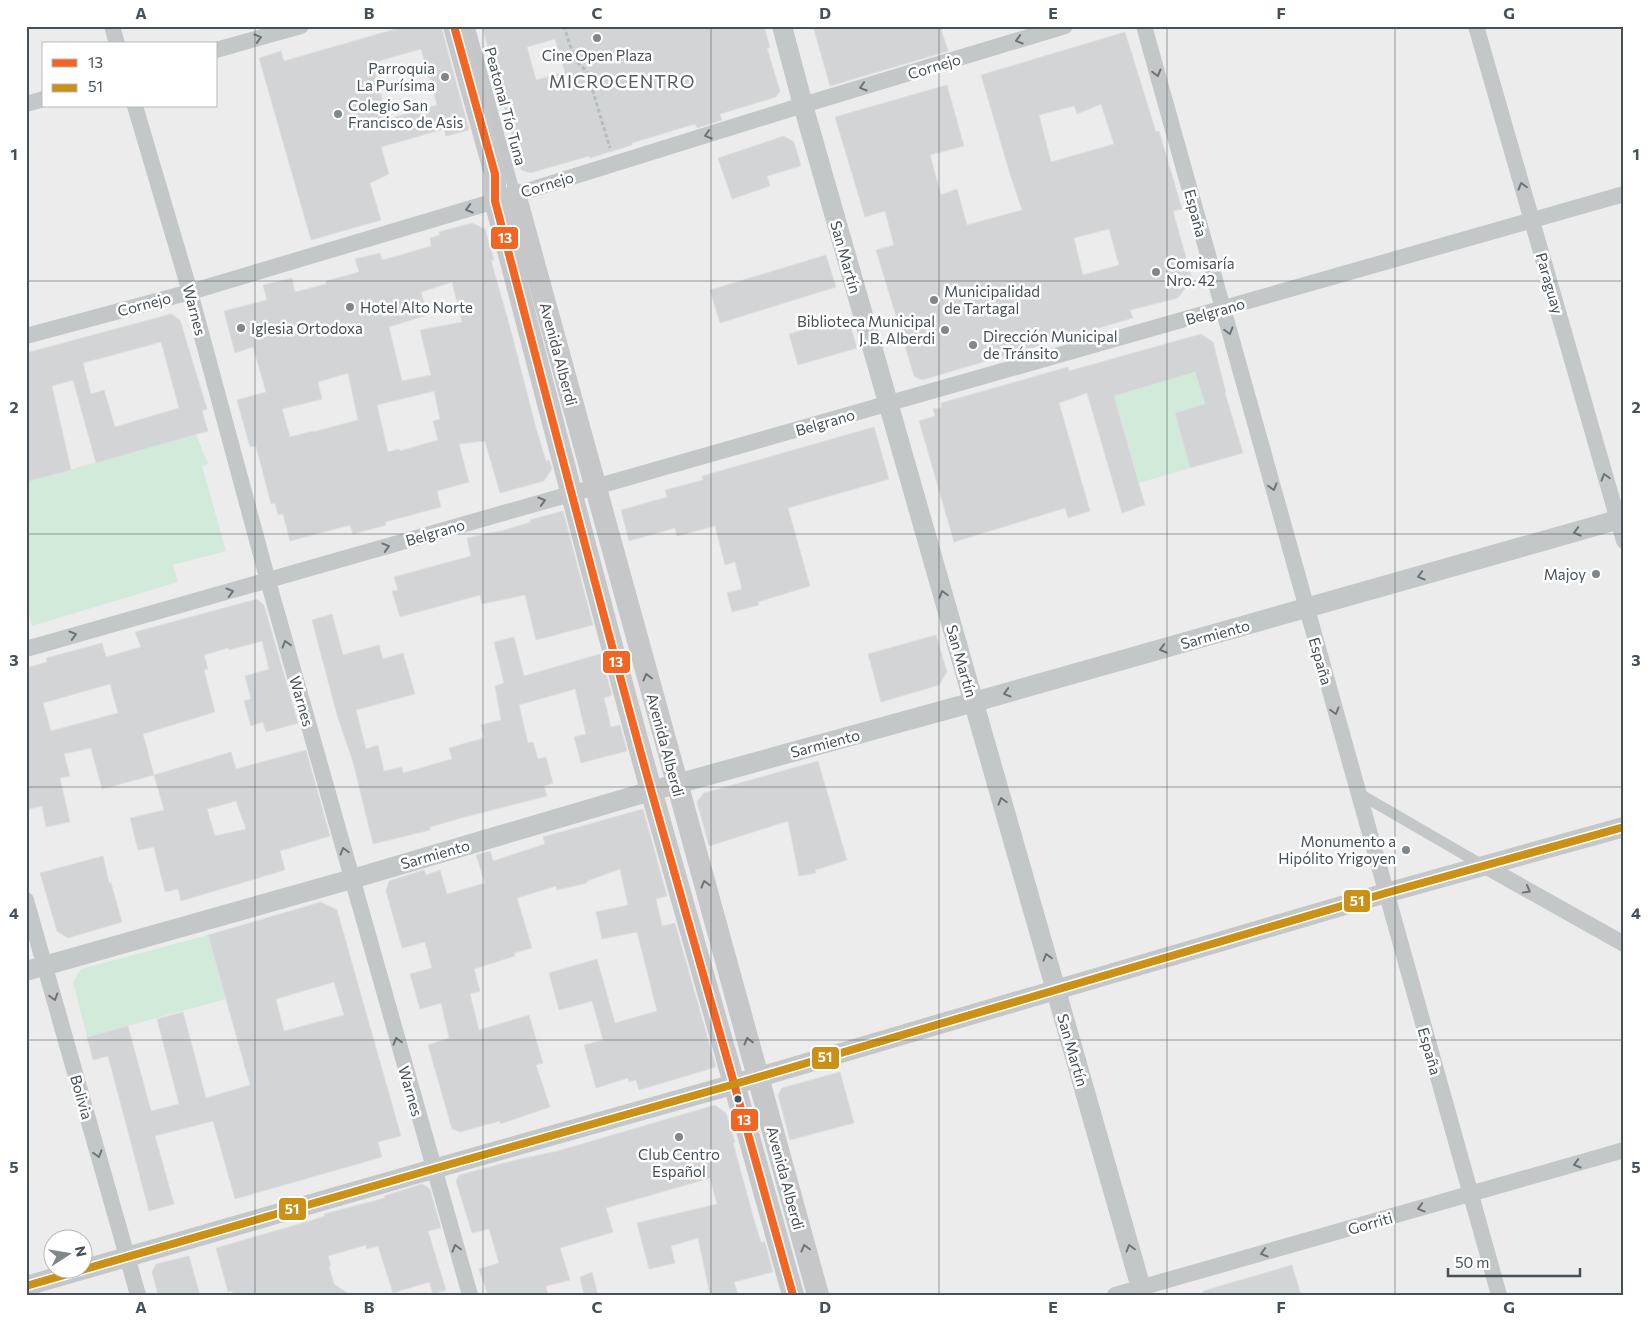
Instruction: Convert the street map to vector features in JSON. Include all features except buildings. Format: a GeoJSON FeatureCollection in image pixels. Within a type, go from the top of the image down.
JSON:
{"type":"FeatureCollection","features":[{"type":"Feature","properties":{"kind":"main road","name":"Avenida Alberdi"},"geometry":{"type":"LineString","coordinates":[[454,26],[495,174],[505,198],[595,486],[818,1295]]}},
{"type":"Feature","properties":{"kind":"main road","name":"Avenida Alberdi"},"geometry":{"type":"LineString","coordinates":[[505,198],[572,493],[651,791],[793,1295]]}},
{"type":"Feature","properties":{"kind":"street"},"geometry":{"type":"LineString","coordinates":[[112,26],[116,42]]}},
{"type":"Feature","properties":{"kind":"street"},"geometry":{"type":"LineString","coordinates":[[218,49],[300,26]]}},
{"type":"Feature","properties":{"kind":"street","name":"Peatonal Tío Tuna"},"geometry":{"type":"LineString","coordinates":[[469,26],[505,198]]}},
{"type":"Feature","properties":{"kind":"street","name":"San Martín"},"geometry":{"type":"LineString","coordinates":[[782,26],[1142,1291]]}},
{"type":"Feature","properties":{"kind":"street","name":"Cornejo"},"geometry":{"type":"LineString","coordinates":[[26,336],[190,292],[505,198],[1065,26]]}},
{"type":"Feature","properties":{"kind":"street","name":"España"},"geometry":{"type":"LineString","coordinates":[[1144,26],[1499,1295]]}},
{"type":"Feature","properties":{"kind":"street","name":"Paraguay"},"geometry":{"type":"LineString","coordinates":[[1476,26],[1621,519],[1624,541]]}},
{"type":"Feature","properties":{"kind":"street"},"geometry":{"type":"LineString","coordinates":[[26,104],[42,100]]}},
{"type":"Feature","properties":{"kind":"street","name":"Warnes"},"geometry":{"type":"LineString","coordinates":[[136,108],[190,292],[268,581],[470,1295]]}},
{"type":"Feature","properties":{"kind":"street","name":"Belgrano"},"geometry":{"type":"LineString","coordinates":[[26,649],[1624,194]]}},
{"type":"Feature","properties":{"kind":"street","name":"Sarmiento"},"geometry":{"type":"LineString","coordinates":[[36,969],[651,791],[974,702],[1621,519]]}},
{"type":"Feature","properties":{"kind":"street"},"geometry":{"type":"LineString","coordinates":[[1358,793],[1624,944]]}},
{"type":"Feature","properties":{"kind":"street"},"geometry":{"type":"LineString","coordinates":[[26,1286],[735,1084],[1386,893],[1624,827]]}},
{"type":"Feature","properties":{"kind":"street","name":"Bolivia"},"geometry":{"type":"LineString","coordinates":[[26,900],[36,969],[128,1257],[138,1295]]}},
{"type":"Feature","properties":{"kind":"street","name":"Gorriti"},"geometry":{"type":"LineString","coordinates":[[1115,1295],[1142,1291],[1624,1150]]}},
{"type":"Feature","properties":{"kind":"path"},"geometry":{"type":"LineString","coordinates":[[564,26],[574,58],[587,72],[615,163]]}},
{"type":"Feature","properties":{"kind":"green space"},"geometry":{"type":"Polygon","coordinates":[[[1195,372],[1205,404],[1175,413],[1190,468],[1139,483],[1114,396],[1195,372]]]}},
{"type":"Feature","properties":{"kind":"green space"},"geometry":{"type":"Polygon","coordinates":[[[196,434],[208,464],[202,466],[226,551],[173,565],[178,582],[32,626],[26,601],[26,482],[196,434]]]}},
{"type":"Feature","properties":{"kind":"green space"},"geometry":{"type":"Polygon","coordinates":[[[208,935],[226,999],[87,1037],[73,982],[81,969],[208,935]]]}},
{"type":"Feature","properties":{"kind":"transit line","name":"13"},"geometry":{"type":"LineString","coordinates":[[454,26],[495,174],[495,201],[611,643],[793,1295]]}},
{"type":"Feature","properties":{"kind":"transit line","name":"51"},"geometry":{"type":"LineString","coordinates":[[26,1286],[735,1084],[1386,893],[1624,827]]}},
{"type":"Feature","properties":{"kind":"place","name":"Cine Open Plaza"},"geometry":{"type":"Point","coordinates":[597,38]}},
{"type":"Feature","properties":{"kind":"place","name":"Parroquia La Purísima"},"geometry":{"type":"Point","coordinates":[445,77]}},
{"type":"Feature","properties":{"kind":"place","name":"Colegio San Francisco de Asis"},"geometry":{"type":"Point","coordinates":[338,114]}},
{"type":"Feature","properties":{"kind":"place","name":"Comisaría Nro. 42"},"geometry":{"type":"Point","coordinates":[1156,272]}},
{"type":"Feature","properties":{"kind":"place","name":"Municipalidad de Tartagal"},"geometry":{"type":"Point","coordinates":[934,300]}},
{"type":"Feature","properties":{"kind":"place","name":"Hotel Alto Norte"},"geometry":{"type":"Point","coordinates":[350,307]}},
{"type":"Feature","properties":{"kind":"place","name":"Iglesia Ortodoxa"},"geometry":{"type":"Point","coordinates":[241,328]}},
{"type":"Feature","properties":{"kind":"place","name":"Biblioteca Municipal J. B. Alberdi"},"geometry":{"type":"Point","coordinates":[945,330]}},
{"type":"Feature","properties":{"kind":"place","name":"Dirección Municipal de Tránsito"},"geometry":{"type":"Point","coordinates":[973,345]}},
{"type":"Feature","properties":{"kind":"place","name":"Majoy"},"geometry":{"type":"Point","coordinates":[1596,574]}},
{"type":"Feature","properties":{"kind":"place","name":"Monumento a Hipólito Yrigoyen"},"geometry":{"type":"Point","coordinates":[1406,850]}},
{"type":"Feature","properties":{"kind":"place","name":"Club Centro Español"},"geometry":{"type":"Point","coordinates":[679,1137]}},
{"type":"Feature","properties":{"kind":"district","name":"MICROCENTRO"},"geometry":{"type":"Point","coordinates":[622,81]}}]}
